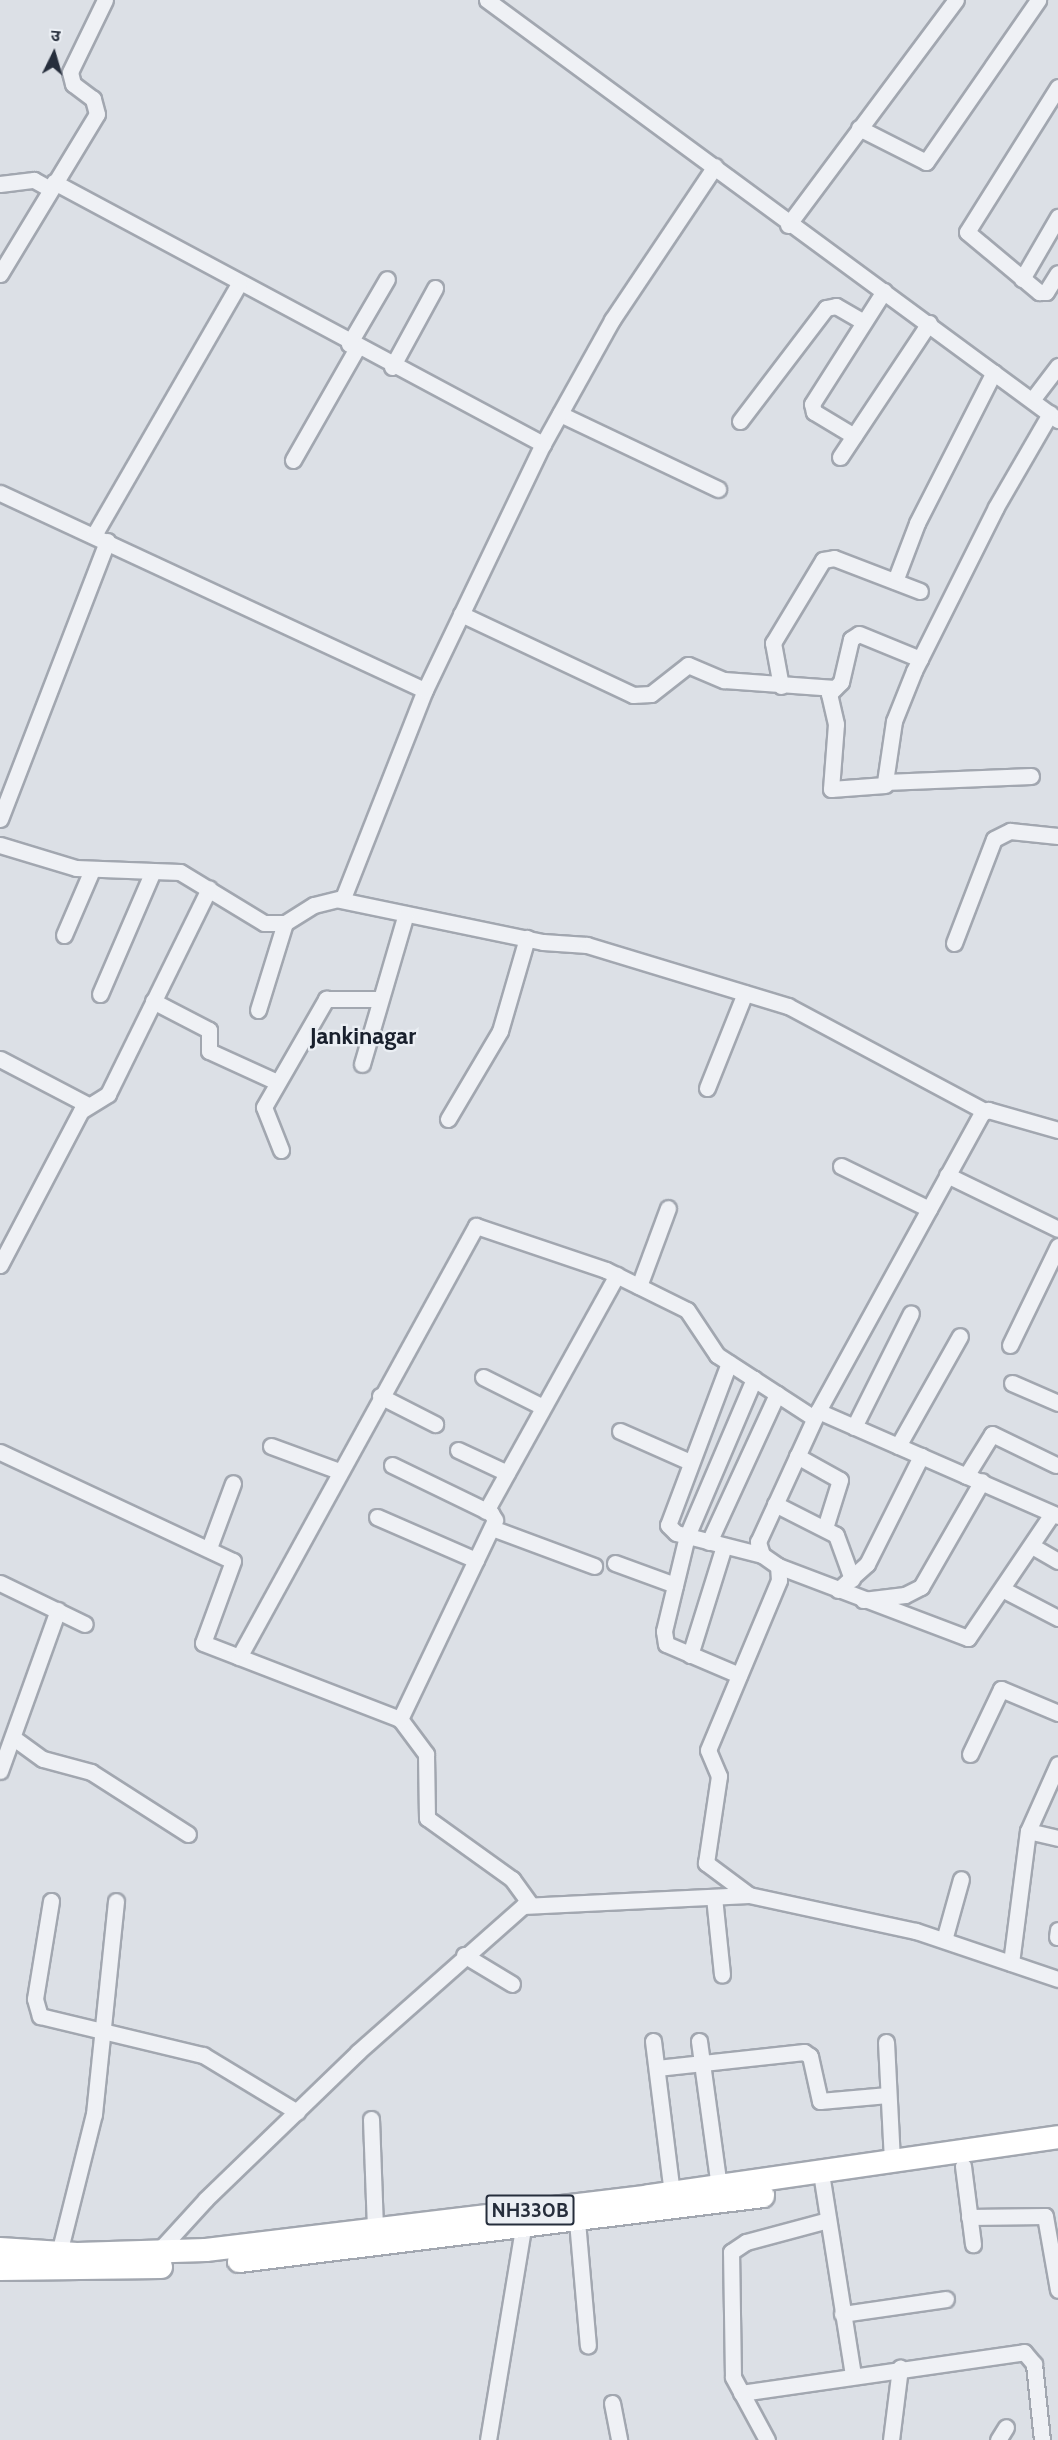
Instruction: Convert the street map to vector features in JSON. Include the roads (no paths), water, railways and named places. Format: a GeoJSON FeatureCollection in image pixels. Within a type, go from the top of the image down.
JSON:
{"type":"FeatureCollection","features":[{"type":"Feature","properties":{"kind":"highway","name":"NH330B"},"geometry":{"type":"LineString","coordinates":[[0,2249],[164,2260],[375,2229],[525,2219],[577,2221],[822,2180],[892,2162],[1058,2137]]}},
{"type":"Feature","properties":{"kind":"highway","name":"NH330B"},"geometry":{"type":"LineString","coordinates":[[0,2269],[312,2255],[672,2193],[963,2166],[1058,2153]]}},
{"type":"Feature","properties":{"kind":"street"},"geometry":{"type":"LineString","coordinates":[[0,274],[97,114],[93,99],[74,84],[70,72],[105,0]]}},
{"type":"Feature","properties":{"kind":"street"},"geometry":{"type":"LineString","coordinates":[[487,0],[715,166],[788,225],[929,323],[1054,417],[920,659],[894,721],[885,785]]}},
{"type":"Feature","properties":{"kind":"street"},"geometry":{"type":"LineString","coordinates":[[788,225],[956,0]]}},
{"type":"Feature","properties":{"kind":"street"},"geometry":{"type":"LineString","coordinates":[[859,128],[926,162],[1038,0]]}},
{"type":"Feature","properties":{"kind":"street"},"geometry":{"type":"LineString","coordinates":[[1058,87],[967,232],[1022,279],[1043,293],[1058,273]]}},
{"type":"Feature","properties":{"kind":"street"},"geometry":{"type":"LineString","coordinates":[[340,900],[425,690],[543,444],[617,313],[715,166]]}},
{"type":"Feature","properties":{"kind":"street"},"geometry":{"type":"LineString","coordinates":[[0,184],[34,180],[52,185],[392,367],[543,444]]}},
{"type":"Feature","properties":{"kind":"street"},"geometry":{"type":"LineString","coordinates":[[1022,279],[1058,217]]}},
{"type":"Feature","properties":{"kind":"street"},"geometry":{"type":"LineString","coordinates":[[293,460],[387,279]]}},
{"type":"Feature","properties":{"kind":"street"},"geometry":{"type":"LineString","coordinates":[[0,819],[101,538],[239,284]]}},
{"type":"Feature","properties":{"kind":"street"},"geometry":{"type":"LineString","coordinates":[[392,367],[435,288]]}},
{"type":"Feature","properties":{"kind":"street"},"geometry":{"type":"LineString","coordinates":[[854,436],[814,412],[812,404],[884,291]]}},
{"type":"Feature","properties":{"kind":"street"},"geometry":{"type":"LineString","coordinates":[[740,421],[826,308],[836,306],[864,322]]}},
{"type":"Feature","properties":{"kind":"street"},"geometry":{"type":"LineString","coordinates":[[840,457],[929,323]]}},
{"type":"Feature","properties":{"kind":"street"},"geometry":{"type":"LineString","coordinates":[[1032,400],[1058,366]]}},
{"type":"Feature","properties":{"kind":"street"},"geometry":{"type":"LineString","coordinates":[[895,581],[917,523],[994,372]]}},
{"type":"Feature","properties":{"kind":"street"},"geometry":{"type":"LineString","coordinates":[[560,414],[718,489]]}},
{"type":"Feature","properties":{"kind":"street"},"geometry":{"type":"LineString","coordinates":[[0,493],[425,690]]}},
{"type":"Feature","properties":{"kind":"street"},"geometry":{"type":"LineString","coordinates":[[781,686],[773,643],[823,560],[834,558],[920,591]]}},
{"type":"Feature","properties":{"kind":"street"},"geometry":{"type":"LineString","coordinates":[[461,614],[633,695],[651,694],[688,665],[724,680],[781,686],[835,688]]}},
{"type":"Feature","properties":{"kind":"street"},"geometry":{"type":"LineString","coordinates":[[920,659],[859,634],[851,639],[835,688],[829,697],[836,724],[831,789],[1032,776]]}},
{"type":"Feature","properties":{"kind":"street"},"geometry":{"type":"LineString","coordinates":[[954,943],[994,838],[1010,831],[1058,836]]}},
{"type":"Feature","properties":{"kind":"street"},"geometry":{"type":"LineString","coordinates":[[0,844],[92,870],[180,872],[264,923],[285,922],[314,905],[340,900],[527,938],[587,945],[804,1012],[985,1111],[1058,1130]]}},
{"type":"Feature","properties":{"kind":"street"},"geometry":{"type":"LineString","coordinates":[[64,935],[92,870]]}},
{"type":"Feature","properties":{"kind":"street"},"geometry":{"type":"LineString","coordinates":[[100,994],[153,871]]}},
{"type":"Feature","properties":{"kind":"street"},"geometry":{"type":"LineString","coordinates":[[0,1265],[88,1105],[108,1094],[209,889]]}},
{"type":"Feature","properties":{"kind":"street"},"geometry":{"type":"LineString","coordinates":[[362,1064],[406,914]]}},
{"type":"Feature","properties":{"kind":"street"},"geometry":{"type":"LineString","coordinates":[[258,1010],[285,922]]}},
{"type":"Feature","properties":{"kind":"street"},"geometry":{"type":"LineString","coordinates":[[448,1119],[500,1031],[527,938]]}},
{"type":"Feature","properties":{"kind":"street"},"geometry":{"type":"LineString","coordinates":[[707,1088],[745,993]]}},
{"type":"Feature","properties":{"kind":"street"},"geometry":{"type":"LineString","coordinates":[[281,1150],[264,1107],[326,999],[380,999]]}},
{"type":"Feature","properties":{"kind":"street"},"geometry":{"type":"LineString","coordinates":[[153,1001],[209,1030],[209,1051],[277,1082]]}},
{"type":"Feature","properties":{"kind":"street"},"geometry":{"type":"LineString","coordinates":[[0,1059],[88,1105]]}},
{"type":"Feature","properties":{"kind":"street"},"geometry":{"type":"LineString","coordinates":[[762,1555],[758,1542],[816,1415],[947,1175],[985,1111]]}},
{"type":"Feature","properties":{"kind":"street"},"geometry":{"type":"LineString","coordinates":[[841,1166],[929,1209]]}},
{"type":"Feature","properties":{"kind":"street"},"geometry":{"type":"LineString","coordinates":[[947,1175],[1058,1229]]}},
{"type":"Feature","properties":{"kind":"street"},"geometry":{"type":"LineString","coordinates":[[639,1286],[668,1208]]}},
{"type":"Feature","properties":{"kind":"street"},"geometry":{"type":"LineString","coordinates":[[238,1657],[472,1229],[482,1227],[617,1275],[693,1314],[710,1346],[729,1363],[777,1394],[816,1415],[854,1427],[982,1481],[1055,1515],[968,1638],[861,1600],[778,1566],[762,1555],[687,1536],[668,1525],[729,1363]]}},
{"type":"Feature","properties":{"kind":"street"},"geometry":{"type":"LineString","coordinates":[[1010,1345],[1058,1246]]}},
{"type":"Feature","properties":{"kind":"street"},"geometry":{"type":"LineString","coordinates":[[486,1511],[617,1275]]}},
{"type":"Feature","properties":{"kind":"street"},"geometry":{"type":"LineString","coordinates":[[854,1427],[911,1313]]}},
{"type":"Feature","properties":{"kind":"street"},"geometry":{"type":"LineString","coordinates":[[898,1446],[960,1336]]}},
{"type":"Feature","properties":{"kind":"street"},"geometry":{"type":"LineString","coordinates":[[483,1377],[543,1407]]}},
{"type":"Feature","properties":{"kind":"street"},"geometry":{"type":"LineString","coordinates":[[739,1675],[690,1655],[664,1641],[687,1536],[754,1379]]}},
{"type":"Feature","properties":{"kind":"street"},"geometry":{"type":"LineString","coordinates":[[1012,1383],[1058,1403]]}},
{"type":"Feature","properties":{"kind":"street"},"geometry":{"type":"LineString","coordinates":[[690,1655],[717,1544],[777,1394]]}},
{"type":"Feature","properties":{"kind":"street"},"geometry":{"type":"LineString","coordinates":[[380,1396],[435,1424]]}},
{"type":"Feature","properties":{"kind":"street"},"geometry":{"type":"LineString","coordinates":[[620,1431],[690,1462]]}},
{"type":"Feature","properties":{"kind":"street"},"geometry":{"type":"LineString","coordinates":[[966,1476],[992,1434],[1056,1465]]}},
{"type":"Feature","properties":{"kind":"street"},"geometry":{"type":"LineString","coordinates":[[271,1446],[339,1471]]}},
{"type":"Feature","properties":{"kind":"street"},"geometry":{"type":"LineString","coordinates":[[458,1450],[507,1473]]}},
{"type":"Feature","properties":{"kind":"street"},"geometry":{"type":"LineString","coordinates":[[0,1452],[233,1561],[234,1568],[203,1643],[400,1719],[426,1754],[427,1818],[512,1878],[531,1905]]}},
{"type":"Feature","properties":{"kind":"street"},"geometry":{"type":"LineString","coordinates":[[797,1456],[840,1480],[825,1528]]}},
{"type":"Feature","properties":{"kind":"street"},"geometry":{"type":"LineString","coordinates":[[838,1590],[867,1564],[921,1456]]}},
{"type":"Feature","properties":{"kind":"street"},"geometry":{"type":"LineString","coordinates":[[392,1465],[494,1516],[492,1528],[400,1719]]}},
{"type":"Feature","properties":{"kind":"street"},"geometry":{"type":"LineString","coordinates":[[861,1600],[905,1595],[921,1587],[982,1481]]}},
{"type":"Feature","properties":{"kind":"street"},"geometry":{"type":"LineString","coordinates":[[209,1548],[233,1483]]}},
{"type":"Feature","properties":{"kind":"street"},"geometry":{"type":"LineString","coordinates":[[775,1504],[825,1528],[839,1540],[852,1579]]}},
{"type":"Feature","properties":{"kind":"street"},"geometry":{"type":"LineString","coordinates":[[377,1517],[476,1560]]}},
{"type":"Feature","properties":{"kind":"street"},"geometry":{"type":"LineString","coordinates":[[492,1528],[594,1566]]}},
{"type":"Feature","properties":{"kind":"street"},"geometry":{"type":"LineString","coordinates":[[1032,1546],[1058,1561]]}},
{"type":"Feature","properties":{"kind":"street"},"geometry":{"type":"LineString","coordinates":[[615,1563],[675,1585]]}},
{"type":"Feature","properties":{"kind":"street"},"geometry":{"type":"LineString","coordinates":[[749,1895],[706,1863],[719,1776],[708,1750],[778,1580],[778,1566]]}},
{"type":"Feature","properties":{"kind":"street"},"geometry":{"type":"LineString","coordinates":[[0,1583],[86,1624]]}},
{"type":"Feature","properties":{"kind":"street"},"geometry":{"type":"LineString","coordinates":[[1004,1590],[1058,1618]]}},
{"type":"Feature","properties":{"kind":"street"},"geometry":{"type":"LineString","coordinates":[[0,1771],[15,1739],[58,1610]]}},
{"type":"Feature","properties":{"kind":"street"},"geometry":{"type":"LineString","coordinates":[[970,1754],[1001,1689],[1058,1713]]}},
{"type":"Feature","properties":{"kind":"street"},"geometry":{"type":"LineString","coordinates":[[15,1739],[43,1759],[91,1772],[188,1833]]}},
{"type":"Feature","properties":{"kind":"street"},"geometry":{"type":"LineString","coordinates":[[1011,1963],[1028,1831],[1058,1764]]}},
{"type":"Feature","properties":{"kind":"street"},"geometry":{"type":"LineString","coordinates":[[1028,1831],[1058,1838]]}},
{"type":"Feature","properties":{"kind":"street"},"geometry":{"type":"LineString","coordinates":[[944,1940],[961,1879]]}},
{"type":"Feature","properties":{"kind":"street"},"geometry":{"type":"LineString","coordinates":[[164,2260],[172,2234],[297,2112],[514,1909],[531,1905],[749,1895],[944,1940],[1058,1979]]}},
{"type":"Feature","properties":{"kind":"street"},"geometry":{"type":"LineString","coordinates":[[714,1897],[722,1975]]}},
{"type":"Feature","properties":{"kind":"street"},"geometry":{"type":"LineString","coordinates":[[51,1901],[36,2012],[45,2019],[203,2055],[297,2112]]}},
{"type":"Feature","properties":{"kind":"street"},"geometry":{"type":"LineString","coordinates":[[59,2253],[94,2114],[105,2031],[116,1901]]}},
{"type":"Feature","properties":{"kind":"street"},"geometry":{"type":"LineString","coordinates":[[464,1955],[512,1984]]}},
{"type":"Feature","properties":{"kind":"street"},"geometry":{"type":"LineString","coordinates":[[653,2041],[672,2193]]}},
{"type":"Feature","properties":{"kind":"street"},"geometry":{"type":"LineString","coordinates":[[699,2042],[719,2187]]}},
{"type":"Feature","properties":{"kind":"street"},"geometry":{"type":"LineString","coordinates":[[886,2042],[892,2162]]}},
{"type":"Feature","properties":{"kind":"street"},"geometry":{"type":"LineString","coordinates":[[657,2068],[804,2052],[810,2056],[820,2101],[888,2096]]}},
{"type":"Feature","properties":{"kind":"street"},"geometry":{"type":"LineString","coordinates":[[371,2119],[375,2229]]}},
{"type":"Feature","properties":{"kind":"street"},"geometry":{"type":"LineString","coordinates":[[963,2166],[973,2244]]}},
{"type":"Feature","properties":{"kind":"street"},"geometry":{"type":"LineString","coordinates":[[822,2180],[853,2374]]}},
{"type":"Feature","properties":{"kind":"street"},"geometry":{"type":"LineString","coordinates":[[969,2217],[1042,2213],[1058,2290]]}},
{"type":"Feature","properties":{"kind":"street"},"geometry":{"type":"LineString","coordinates":[[488,2440],[525,2219]]}},
{"type":"Feature","properties":{"kind":"street"},"geometry":{"type":"LineString","coordinates":[[767,2440],[741,2393],[732,2368],[731,2252],[746,2242],[828,2220]]}},
{"type":"Feature","properties":{"kind":"street"},"geometry":{"type":"LineString","coordinates":[[577,2221],[588,2346]]}},
{"type":"Feature","properties":{"kind":"street"},"geometry":{"type":"LineString","coordinates":[[842,2314],[946,2299]]}},
{"type":"Feature","properties":{"kind":"street"},"geometry":{"type":"LineString","coordinates":[[741,2393],[853,2374],[1029,2355],[1042,2440]]}},
{"type":"Feature","properties":{"kind":"street"},"geometry":{"type":"LineString","coordinates":[[891,2440],[900,2368]]}},
{"type":"Feature","properties":{"kind":"street"},"geometry":{"type":"LineString","coordinates":[[612,2403],[619,2440]]}},
{"type":"Feature","properties":{"kind":"district","name":"Jankinagar"},"geometry":{"type":"Point","coordinates":[363,1036]}}]}
